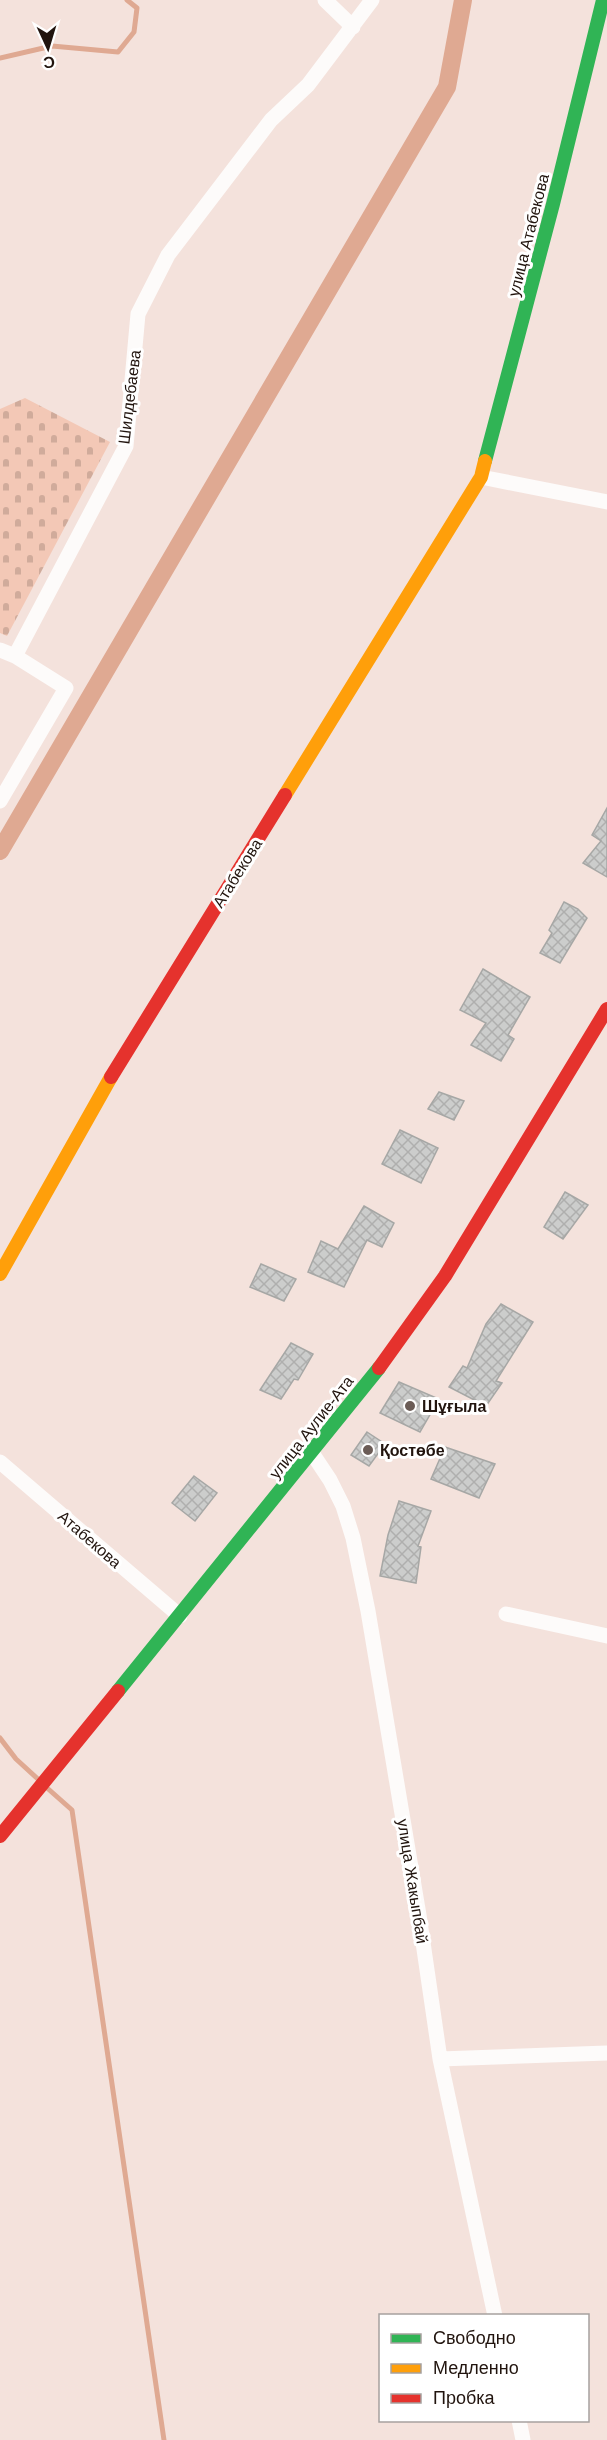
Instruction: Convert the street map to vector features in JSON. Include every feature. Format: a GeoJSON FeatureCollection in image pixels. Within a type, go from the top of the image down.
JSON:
{"type":"FeatureCollection","features":[{"type":"Feature","properties":{"kind":"street"},"geometry":{"type":"LineString","coordinates":[[325,0],[353,27]]}},
{"type":"Feature","properties":{"kind":"street","name":"Шилдебаева"},"geometry":{"type":"LineString","coordinates":[[15,656],[126,446],[138,314],[168,255],[271,120],[308,85],[372,0]]}},
{"type":"Feature","properties":{"kind":"street","name":"улица Атабекова"},"geometry":{"type":"LineString","coordinates":[[482,477],[603,0]]}},
{"type":"Feature","properties":{"kind":"street"},"geometry":{"type":"LineString","coordinates":[[482,477],[607,502]]}},
{"type":"Feature","properties":{"kind":"street","name":"Атабекова"},"geometry":{"type":"LineString","coordinates":[[0,1274],[104,1088],[482,477]]}},
{"type":"Feature","properties":{"kind":"street"},"geometry":{"type":"LineString","coordinates":[[0,650],[15,656],[66,688],[0,801]]}},
{"type":"Feature","properties":{"kind":"street","name":"улица Аулие-Ата"},"geometry":{"type":"LineString","coordinates":[[0,1836],[381,1366],[445,1276],[607,1010]]}},
{"type":"Feature","properties":{"kind":"street","name":"улица Жакыпбай"},"geometry":{"type":"LineString","coordinates":[[312,1453],[339,1497],[353,1538],[368,1611],[419,1915],[440,2059],[495,2314]]}},
{"type":"Feature","properties":{"kind":"street","name":"Атабекова"},"geometry":{"type":"LineString","coordinates":[[0,1462],[180,1616]]}},
{"type":"Feature","properties":{"kind":"street"},"geometry":{"type":"LineString","coordinates":[[506,1614],[607,1636]]}},
{"type":"Feature","properties":{"kind":"street"},"geometry":{"type":"LineString","coordinates":[[440,2059],[607,2053]]}},
{"type":"Feature","properties":{"kind":"street"},"geometry":{"type":"LineString","coordinates":[[519,2422],[523,2440]]}},
{"type":"Feature","properties":{"kind":"green space"},"geometry":{"type":"Polygon","coordinates":[[[25,398],[110,442],[7,636],[0,633],[0,409],[25,398]]]}},
{"type":"Feature","properties":{"kind":"building"},"geometry":{"type":"Polygon","coordinates":[[[607,808],[607,877],[583,863],[601,841],[592,835],[607,808]]]}},
{"type":"Feature","properties":{"kind":"building"},"geometry":{"type":"Polygon","coordinates":[[[564,902],[578,909],[587,918],[560,963],[540,953],[552,933],[549,930],[564,902]]]}},
{"type":"Feature","properties":{"kind":"building"},"geometry":{"type":"Polygon","coordinates":[[[483,969],[530,997],[508,1035],[514,1039],[501,1061],[471,1045],[486,1023],[460,1010],[483,969]]]}},
{"type":"Feature","properties":{"kind":"building"},"geometry":{"type":"Polygon","coordinates":[[[439,1092],[464,1101],[454,1120],[428,1109],[439,1092]]]}},
{"type":"Feature","properties":{"kind":"building"},"geometry":{"type":"Polygon","coordinates":[[[400,1130],[438,1148],[421,1183],[382,1164],[400,1130]]]}},
{"type":"Feature","properties":{"kind":"building"},"geometry":{"type":"Polygon","coordinates":[[[565,1192],[588,1205],[563,1239],[544,1227],[565,1192]]]}},
{"type":"Feature","properties":{"kind":"building"},"geometry":{"type":"Polygon","coordinates":[[[364,1206],[394,1223],[382,1247],[367,1240],[344,1287],[308,1272],[321,1241],[338,1249],[364,1206]]]}},
{"type":"Feature","properties":{"kind":"building"},"geometry":{"type":"Polygon","coordinates":[[[261,1264],[296,1279],[284,1301],[250,1287],[261,1264]]]}},
{"type":"Feature","properties":{"kind":"building"},"geometry":{"type":"Polygon","coordinates":[[[501,1304],[533,1322],[496,1381],[502,1383],[486,1406],[449,1387],[463,1366],[467,1368],[486,1324],[501,1304]]]}},
{"type":"Feature","properties":{"kind":"building"},"geometry":{"type":"Polygon","coordinates":[[[291,1343],[313,1354],[298,1380],[294,1379],[281,1399],[260,1390],[291,1343]]]}},
{"type":"Feature","properties":{"kind":"building","name":"Шұғыла"},"geometry":{"type":"Polygon","coordinates":[[[399,1382],[439,1399],[420,1432],[380,1413],[399,1382]]]}},
{"type":"Feature","properties":{"kind":"building","name":"Қостөбе"},"geometry":{"type":"Polygon","coordinates":[[[367,1432],[385,1444],[369,1466],[351,1455],[367,1432]]]}},
{"type":"Feature","properties":{"kind":"building"},"geometry":{"type":"Polygon","coordinates":[[[445,1447],[495,1464],[479,1498],[431,1479],[445,1447]]]}},
{"type":"Feature","properties":{"kind":"building"},"geometry":{"type":"Polygon","coordinates":[[[194,1476],[217,1493],[195,1521],[172,1503],[194,1476]]]}},
{"type":"Feature","properties":{"kind":"building"},"geometry":{"type":"Polygon","coordinates":[[[399,1501],[431,1511],[418,1546],[421,1547],[416,1583],[380,1576],[388,1535],[399,1501]]]}},
{"type":"Feature","properties":{"kind":"waterway"},"geometry":{"type":"LineString","coordinates":[[0,58],[52,46],[118,52],[134,32],[137,8],[127,0]]}},
{"type":"Feature","properties":{"kind":"waterway"},"geometry":{"type":"LineString","coordinates":[[0,851],[447,87],[463,0]]}},
{"type":"Feature","properties":{"kind":"waterway"},"geometry":{"type":"LineString","coordinates":[[0,1738],[16,1759],[39,1780]]}},
{"type":"Feature","properties":{"kind":"waterway"},"geometry":{"type":"LineString","coordinates":[[46,1787],[72,1810],[164,2440]]}},
{"type":"Feature","properties":{"kind":"traffic: fast"},"geometry":{"type":"LineString","coordinates":[[485,461],[553,204],[603,0]]}},
{"type":"Feature","properties":{"kind":"traffic: fast"},"geometry":{"type":"LineString","coordinates":[[118,1691],[379,1368]]}},
{"type":"Feature","properties":{"kind":"traffic: slow"},"geometry":{"type":"LineString","coordinates":[[285,795],[481,477],[485,461]]}},
{"type":"Feature","properties":{"kind":"traffic: slow"},"geometry":{"type":"LineString","coordinates":[[0,1274],[111,1077]]}},
{"type":"Feature","properties":{"kind":"traffic: jam"},"geometry":{"type":"LineString","coordinates":[[111,1077],[285,795]]}},
{"type":"Feature","properties":{"kind":"traffic: jam"},"geometry":{"type":"LineString","coordinates":[[379,1368],[445,1276],[607,1009]]}},
{"type":"Feature","properties":{"kind":"traffic: jam"},"geometry":{"type":"LineString","coordinates":[[0,1836],[118,1691]]}},
{"type":"Feature","properties":{"kind":"place","name":"Шұғыла"},"geometry":{"type":"Point","coordinates":[410,1406]}},
{"type":"Feature","properties":{"kind":"place","name":"Қостөбе"},"geometry":{"type":"Point","coordinates":[368,1450]}}]}
